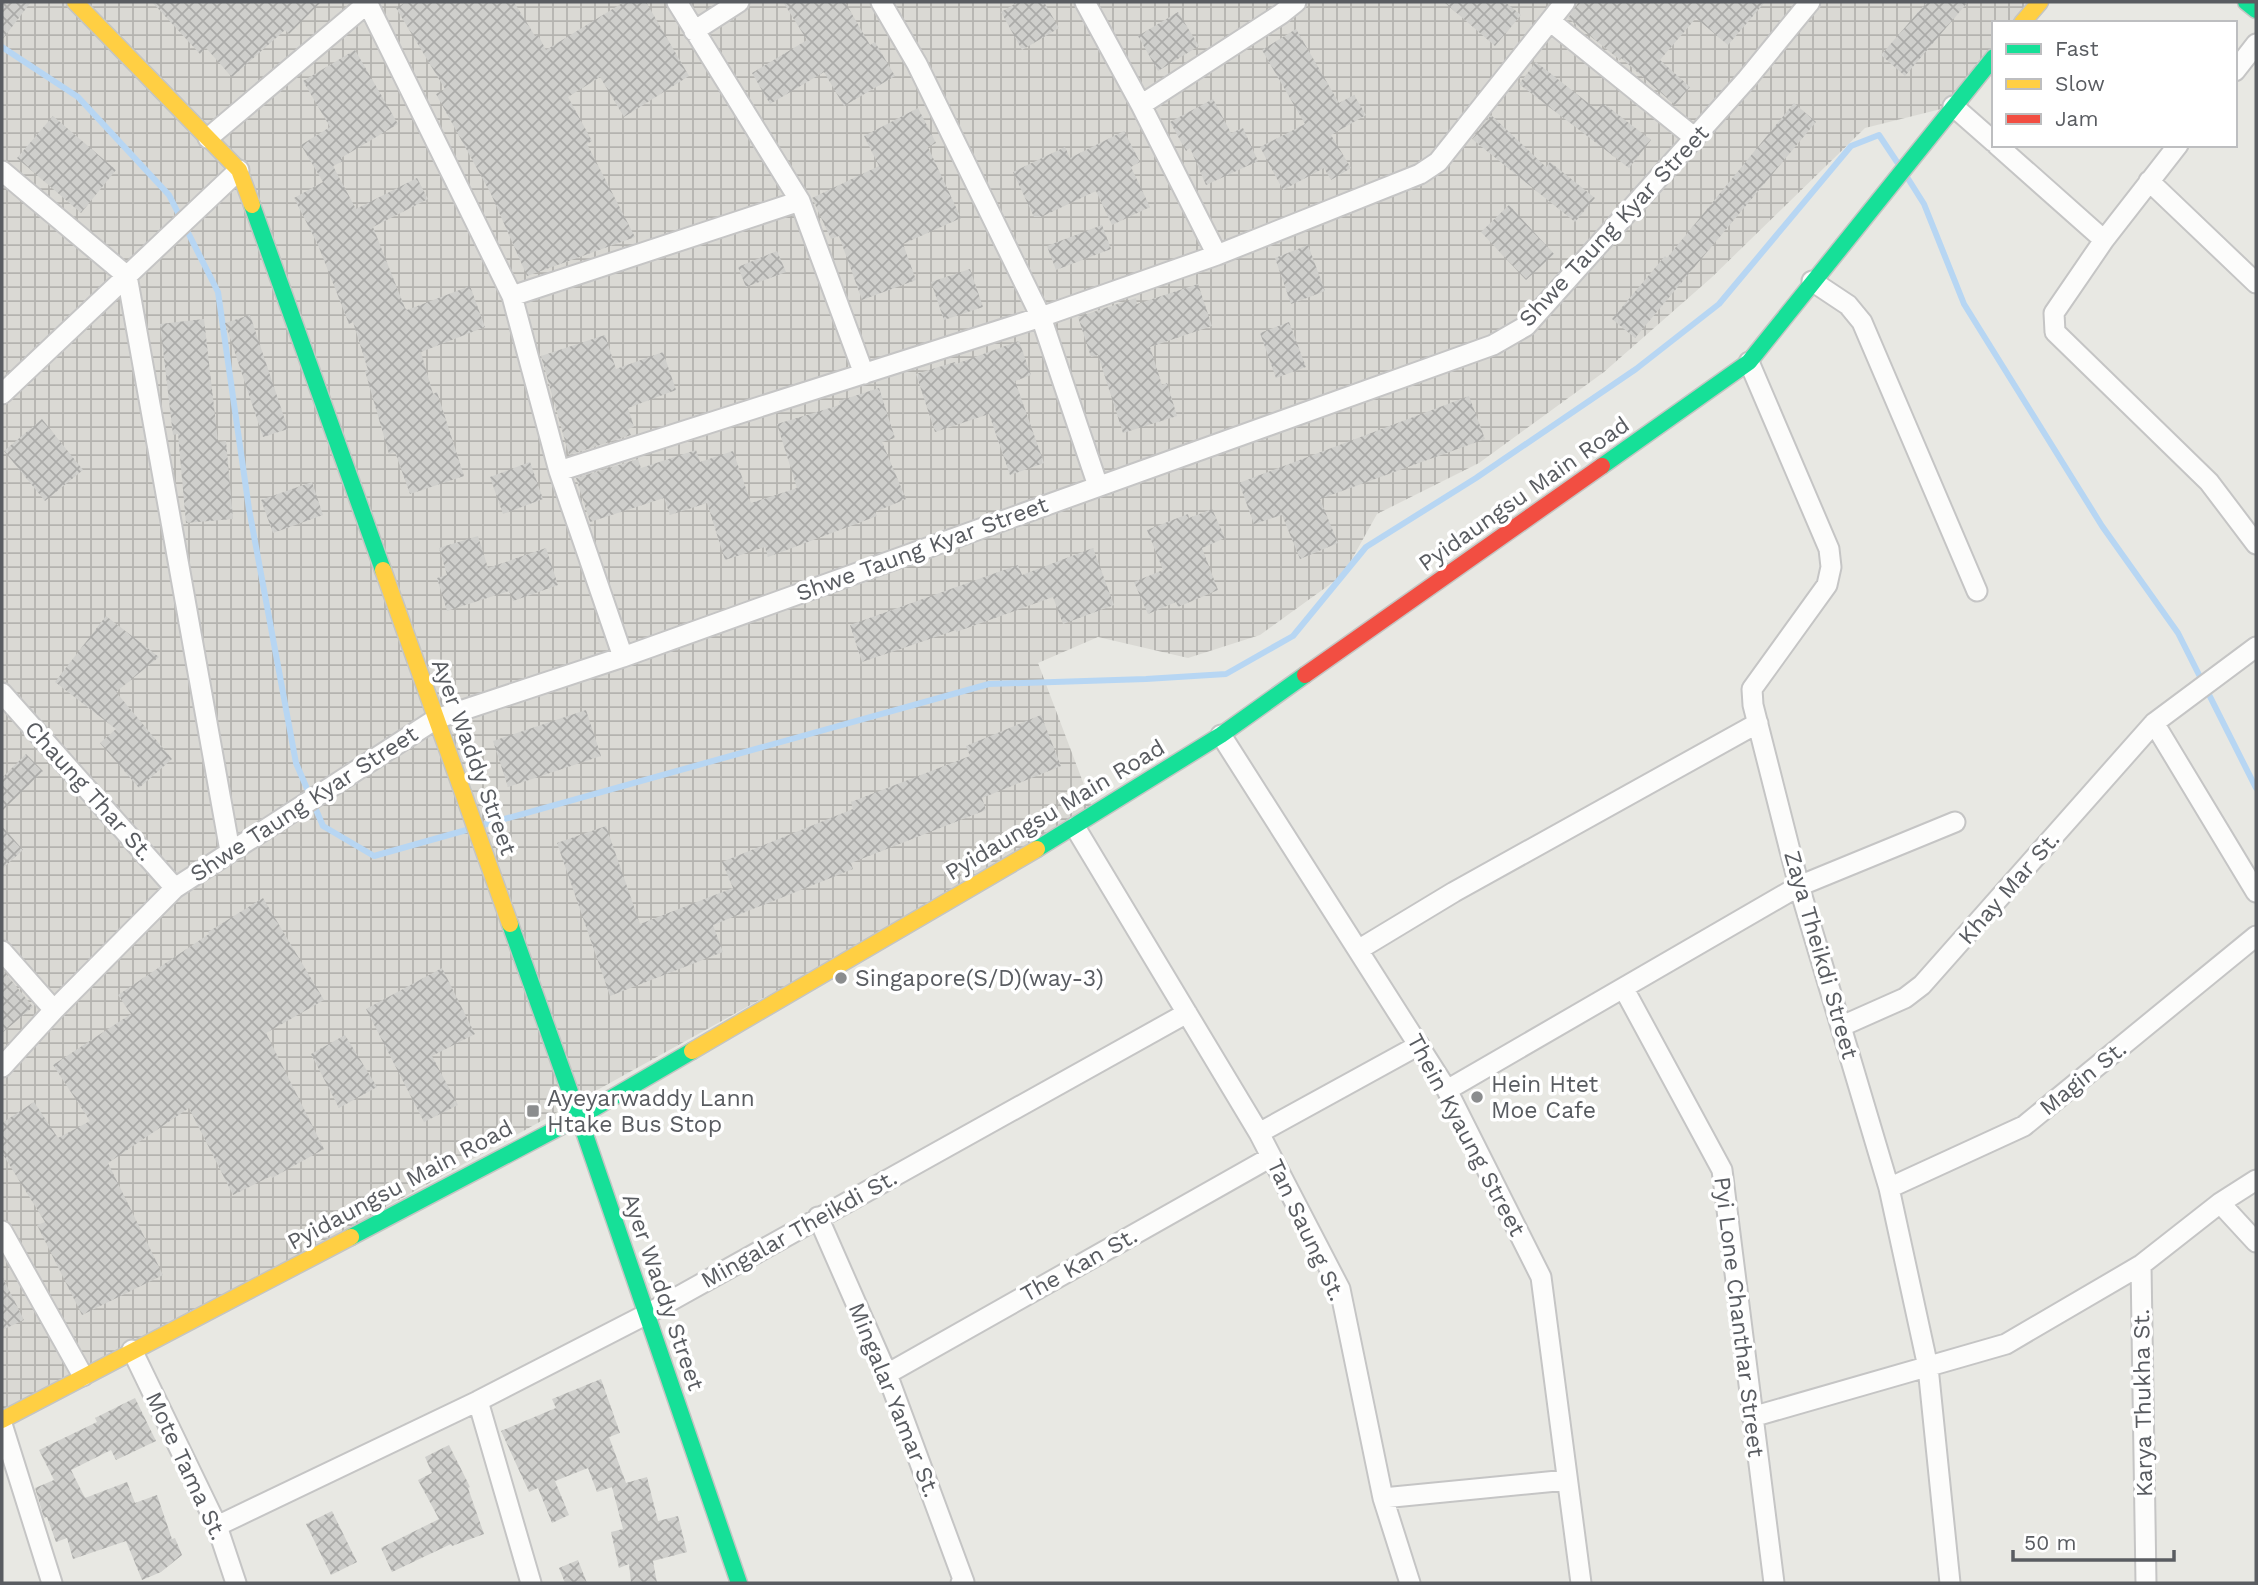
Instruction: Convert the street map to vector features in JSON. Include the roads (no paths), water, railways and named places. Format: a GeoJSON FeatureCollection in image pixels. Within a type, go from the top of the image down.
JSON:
{"type":"FeatureCollection","features":[{"type":"Feature","properties":{"kind":"main road","name":"Ayer Waddy Street"},"geometry":{"type":"LineString","coordinates":[[75,2],[239,170],[579,1117],[739,1583]]}},
{"type":"Feature","properties":{"kind":"main road"},"geometry":{"type":"LineString","coordinates":[[2024,21],[2040,2]]}},
{"type":"Feature","properties":{"kind":"main road"},"geometry":{"type":"LineString","coordinates":[[2246,2],[2256,10]]}},
{"type":"Feature","properties":{"kind":"main road","name":"Pyidaungsu Main Road"},"geometry":{"type":"LineString","coordinates":[[2,1422],[132,1350],[579,1117],[1075,827],[1221,735],[1749,362],[1992,59]]}},
{"type":"Feature","properties":{"kind":"street"},"geometry":{"type":"LineString","coordinates":[[208,138],[368,2],[512,296],[559,471],[623,657]]}},
{"type":"Feature","properties":{"kind":"street"},"geometry":{"type":"LineString","coordinates":[[677,2],[800,201],[864,374]]}},
{"type":"Feature","properties":{"kind":"street"},"geometry":{"type":"LineString","coordinates":[[694,31],[739,2]]}},
{"type":"Feature","properties":{"kind":"street"},"geometry":{"type":"LineString","coordinates":[[881,2],[917,64],[1041,317],[1098,486]]}},
{"type":"Feature","properties":{"kind":"street"},"geometry":{"type":"LineString","coordinates":[[1085,2],[1217,255]]}},
{"type":"Feature","properties":{"kind":"street"},"geometry":{"type":"LineString","coordinates":[[559,471],[1041,317],[1217,255],[1420,174],[1438,162],[1565,2]]}},
{"type":"Feature","properties":{"kind":"street","name":"Shwe Taung Kyar Street"},"geometry":{"type":"LineString","coordinates":[[2,1068],[54,1010],[176,888],[436,719],[623,657],[1493,345],[1526,326],[1747,79],[1810,2]]}},
{"type":"Feature","properties":{"kind":"street"},"geometry":{"type":"LineString","coordinates":[[1141,105],[1284,6]]}},
{"type":"Feature","properties":{"kind":"street"},"geometry":{"type":"LineString","coordinates":[[1550,21],[1695,138]]}},
{"type":"Feature","properties":{"kind":"street"},"geometry":{"type":"LineString","coordinates":[[2237,68],[2256,44]]}},
{"type":"Feature","properties":{"kind":"street"},"geometry":{"type":"LineString","coordinates":[[1953,106],[1992,140]]}},
{"type":"Feature","properties":{"kind":"street"},"geometry":{"type":"LineString","coordinates":[[1999,147],[2104,240]]}},
{"type":"Feature","properties":{"kind":"street"},"geometry":{"type":"LineString","coordinates":[[2176,147],[2104,240],[2054,313],[2055,332],[2209,482],[2256,544]]}},
{"type":"Feature","properties":{"kind":"street"},"geometry":{"type":"LineString","coordinates":[[2,394],[239,170]]}},
{"type":"Feature","properties":{"kind":"street"},"geometry":{"type":"LineString","coordinates":[[2,172],[127,276],[230,851]]}},
{"type":"Feature","properties":{"kind":"street"},"geometry":{"type":"LineString","coordinates":[[2149,181],[2256,283]]}},
{"type":"Feature","properties":{"kind":"street"},"geometry":{"type":"LineString","coordinates":[[512,296],[800,201]]}},
{"type":"Feature","properties":{"kind":"street"},"geometry":{"type":"LineString","coordinates":[[1812,281],[1848,305],[1862,322],[1977,591]]}},
{"type":"Feature","properties":{"kind":"street","name":"Zaya Theikdi Street"},"geometry":{"type":"LineString","coordinates":[[1749,362],[1829,550],[1831,567],[1828,585],[1752,689],[1799,886],[1889,1188],[1928,1367],[1950,1583]]}},
{"type":"Feature","properties":{"kind":"street","name":"Khay Mar St."},"geometry":{"type":"LineString","coordinates":[[1842,1026],[1905,998],[1922,985],[2154,723],[2250,651]]}},
{"type":"Feature","properties":{"kind":"street","name":"Chaung Thar St."},"geometry":{"type":"LineString","coordinates":[[2,693],[176,888]]}},
{"type":"Feature","properties":{"kind":"street"},"geometry":{"type":"LineString","coordinates":[[1358,950],[1454,892],[1758,723]]}},
{"type":"Feature","properties":{"kind":"street"},"geometry":{"type":"LineString","coordinates":[[2154,723],[2256,892]]}},
{"type":"Feature","properties":{"kind":"street","name":"Thein Kyaung Street"},"geometry":{"type":"LineString","coordinates":[[1221,735],[1447,1090],[1541,1277],[1581,1583]]}},
{"type":"Feature","properties":{"kind":"street"},"geometry":{"type":"LineString","coordinates":[[1447,1090],[1799,886],[1955,822]]}},
{"type":"Feature","properties":{"kind":"street","name":"Tan Saung St."},"geometry":{"type":"LineString","coordinates":[[1075,827],[1259,1133],[1340,1289],[1383,1498],[1410,1583]]}},
{"type":"Feature","properties":{"kind":"street","name":"Magin St."},"geometry":{"type":"LineString","coordinates":[[1889,1188],[2024,1126],[2256,936]]}},
{"type":"Feature","properties":{"kind":"street"},"geometry":{"type":"LineString","coordinates":[[2,951],[54,1010]]}},
{"type":"Feature","properties":{"kind":"street","name":"Pyi Lone Chanthar Street"},"geometry":{"type":"LineString","coordinates":[[1624,989],[1722,1170],[1774,1583]]}},
{"type":"Feature","properties":{"kind":"street","name":"Mingalar Theikdi St."},"geometry":{"type":"LineString","coordinates":[[217,1526],[478,1401],[647,1314],[1187,1013]]}},
{"type":"Feature","properties":{"kind":"street"},"geometry":{"type":"LineString","coordinates":[[1259,1133],[1419,1045]]}},
{"type":"Feature","properties":{"kind":"street","name":"The Kan St."},"geometry":{"type":"LineString","coordinates":[[887,1374],[1271,1157]]}},
{"type":"Feature","properties":{"kind":"street"},"geometry":{"type":"LineString","coordinates":[[1752,1417],[2006,1344],[2141,1265],[2220,1203],[2256,1180]]}},
{"type":"Feature","properties":{"kind":"street"},"geometry":{"type":"LineString","coordinates":[[2220,1203],[2256,1242]]}},
{"type":"Feature","properties":{"kind":"street","name":"Mingalar Yamar St."},"geometry":{"type":"LineString","coordinates":[[818,1217],[887,1374],[964,1582],[961,1583]]}},
{"type":"Feature","properties":{"kind":"street"},"geometry":{"type":"LineString","coordinates":[[2,1231],[83,1376]]}},
{"type":"Feature","properties":{"kind":"street","name":"Karya Thukha St."},"geometry":{"type":"LineString","coordinates":[[2141,1265],[2146,1583]]}},
{"type":"Feature","properties":{"kind":"street","name":"Mote Tama St."},"geometry":{"type":"LineString","coordinates":[[132,1350],[217,1526],[236,1583]]}},
{"type":"Feature","properties":{"kind":"street"},"geometry":{"type":"LineString","coordinates":[[478,1401],[531,1583]]}},
{"type":"Feature","properties":{"kind":"street"},"geometry":{"type":"LineString","coordinates":[[2,1422],[52,1583]]}},
{"type":"Feature","properties":{"kind":"street"},"geometry":{"type":"LineString","coordinates":[[1383,1498],[1567,1480]]}},
{"type":"Feature","properties":{"kind":"waterway"},"geometry":{"type":"LineString","coordinates":[[2,47],[78,97],[169,195],[218,292],[249,509],[296,763],[323,826],[374,856],[470,829]]}},
{"type":"Feature","properties":{"kind":"waterway"},"geometry":{"type":"LineString","coordinates":[[483,825],[989,684],[1226,674],[1293,636],[1366,547],[1476,478],[1636,369],[1719,304],[1851,146],[1879,135],[1897,162]]}},
{"type":"Feature","properties":{"kind":"waterway"},"geometry":{"type":"LineString","coordinates":[[1907,177],[1924,204],[1964,304],[2102,526],[2178,633],[2256,788]]}},
{"type":"Feature","properties":{"kind":"place","name":"Singapore(S/D)(way-3)"},"geometry":{"type":"Point","coordinates":[841,978]}},
{"type":"Feature","properties":{"kind":"place","name":"Hein Htet Moe Cafe"},"geometry":{"type":"Point","coordinates":[1477,1097]}},
{"type":"Feature","properties":{"kind":"place","name":"Ayeyarwaddy Lann Htake Bus Stop"},"geometry":{"type":"Point","coordinates":[533,1111]}}]}
